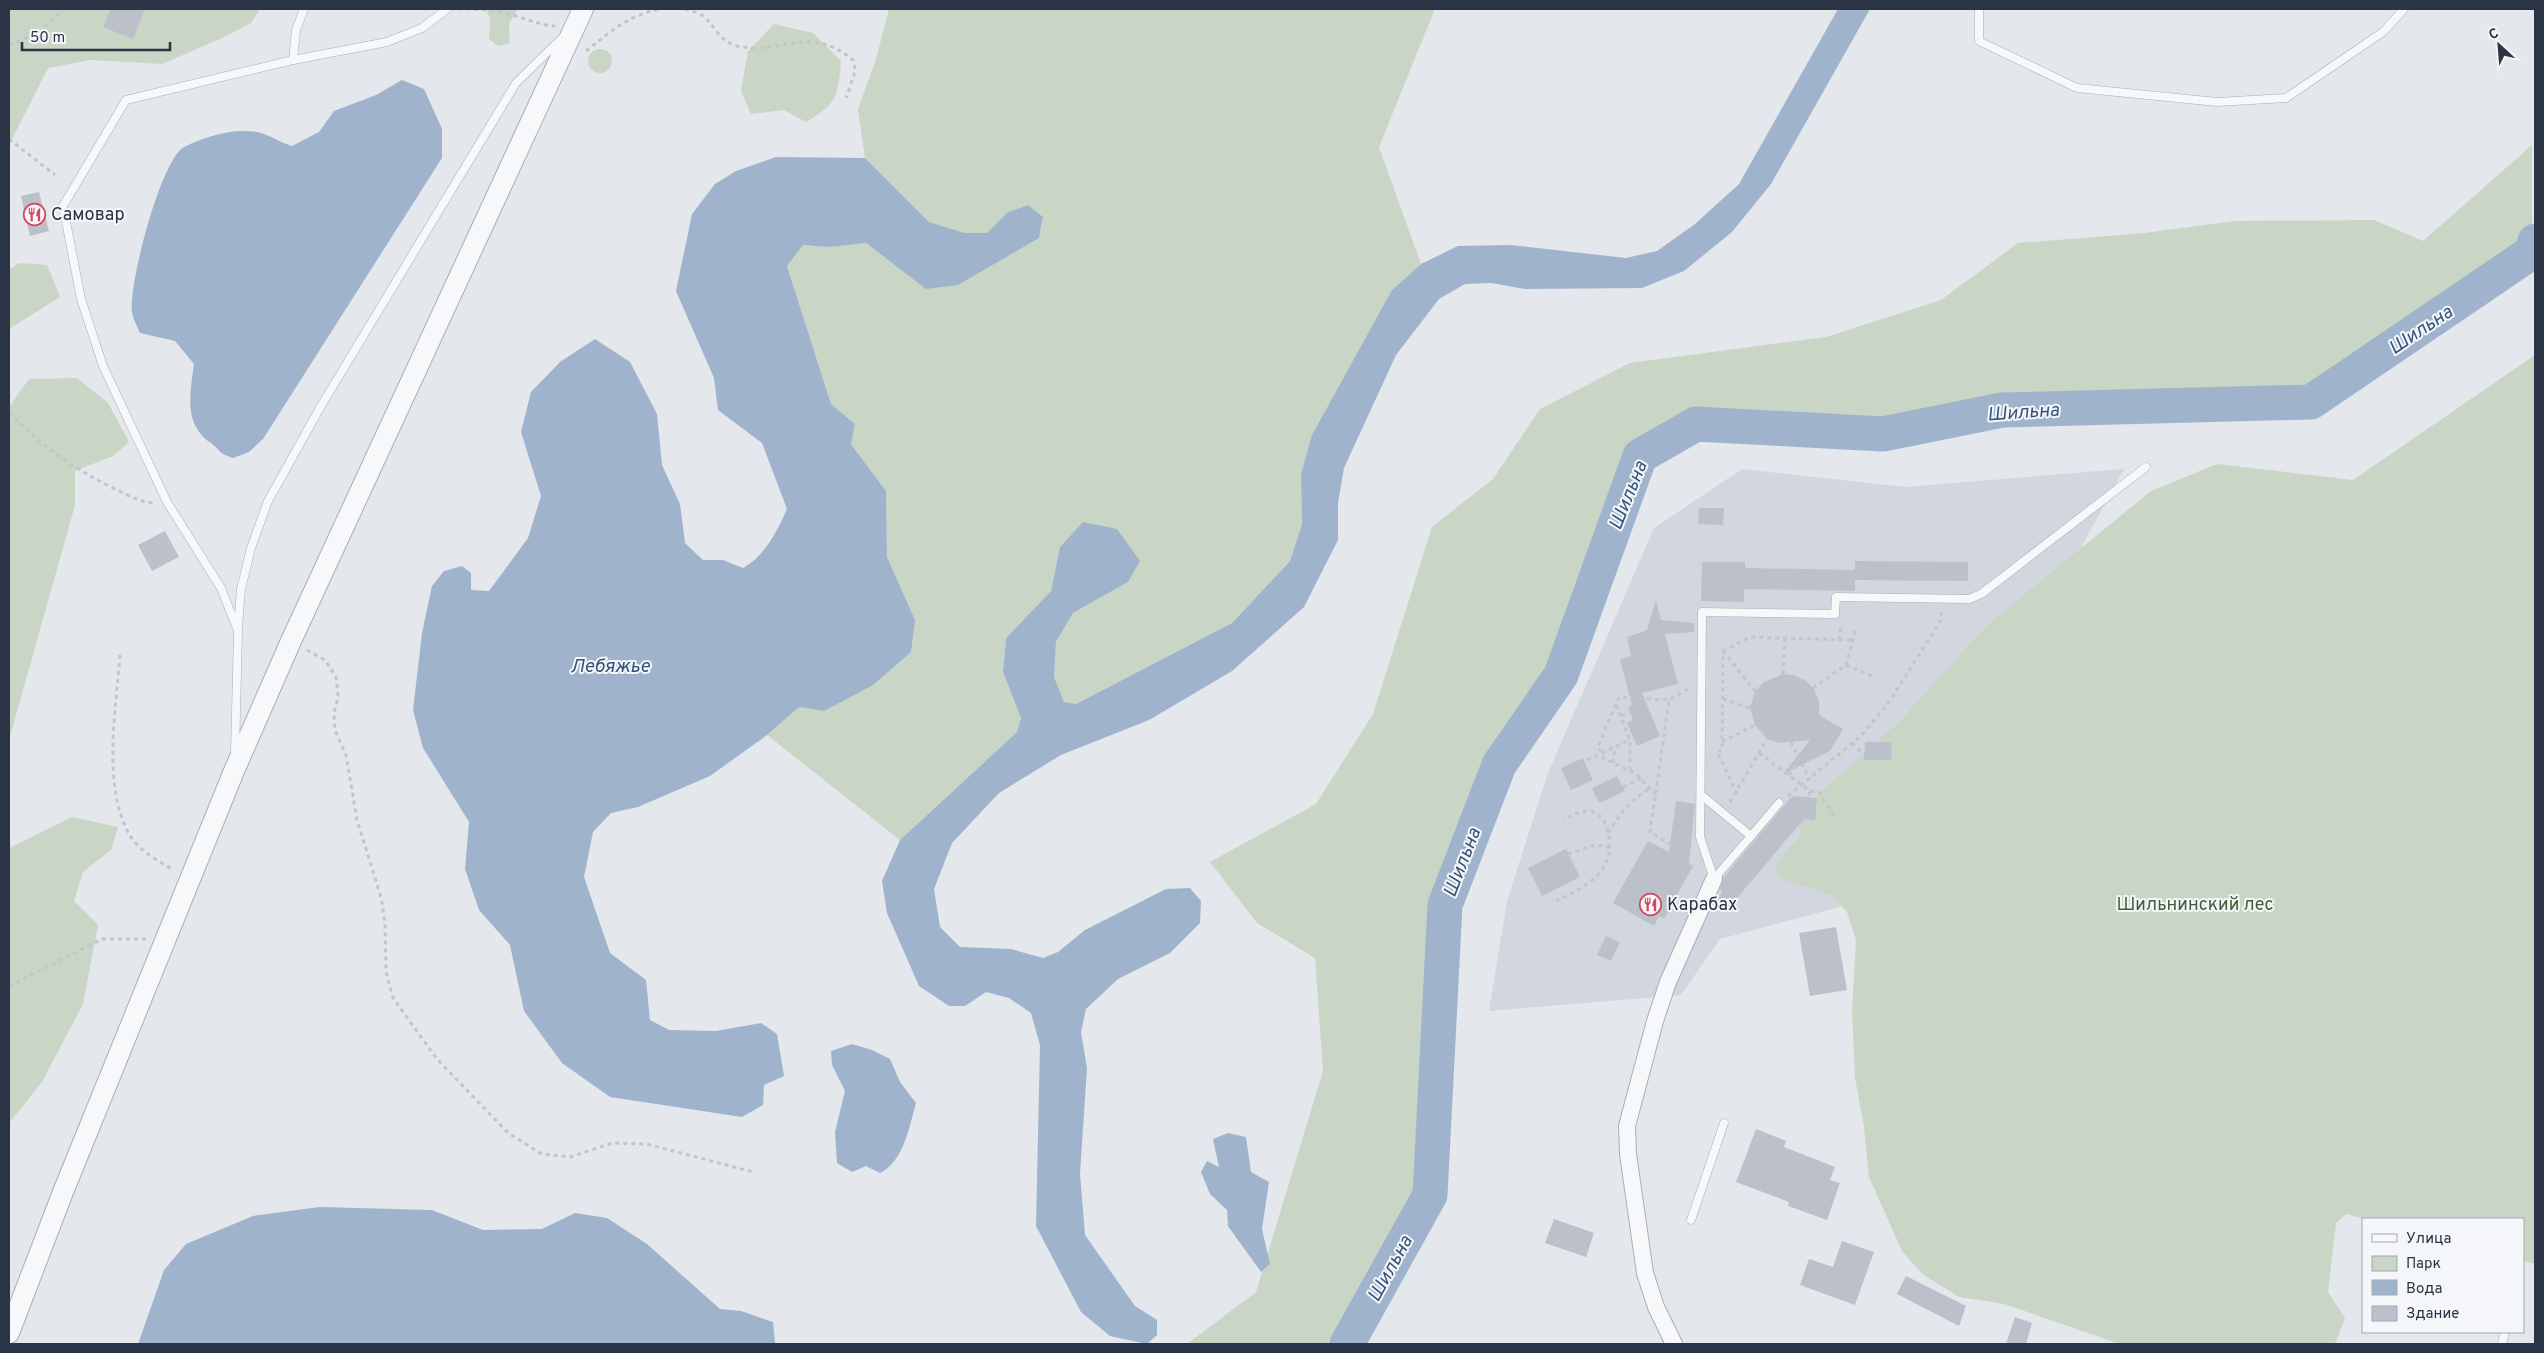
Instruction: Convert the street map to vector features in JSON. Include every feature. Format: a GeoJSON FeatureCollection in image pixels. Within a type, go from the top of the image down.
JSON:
{"type":"FeatureCollection","features":[{"type":"Feature","properties":{"kind":"street"},"geometry":{"type":"LineString","coordinates":[[9,1333],[62,1192],[234,771],[291,641],[582,9]]}},
{"type":"Feature","properties":{"kind":"street"},"geometry":{"type":"LineString","coordinates":[[1674,1344],[1656,1307],[1645,1274],[1628,1154],[1627,1126],[1655,1021],[1668,982],[1714,879]]}},
{"type":"Feature","properties":{"kind":"lane"},"geometry":{"type":"LineString","coordinates":[[294,60],[296,30],[304,9]]}},
{"type":"Feature","properties":{"kind":"lane"},"geometry":{"type":"LineString","coordinates":[[238,631],[221,588],[167,502],[103,366],[81,299],[63,206],[126,100],[294,60],[387,42],[422,28],[447,9]]}},
{"type":"Feature","properties":{"kind":"lane"},"geometry":{"type":"LineString","coordinates":[[1979,9],[1979,41],[2077,88],[2216,102],[2286,98],[2383,32],[2404,9]]}},
{"type":"Feature","properties":{"kind":"lane"},"geometry":{"type":"LineString","coordinates":[[234,771],[238,631],[242,588],[251,548],[268,501],[307,432],[516,83],[573,28]]}},
{"type":"Feature","properties":{"kind":"lane"},"geometry":{"type":"LineString","coordinates":[[1714,879],[1700,837],[1702,795],[1702,612],[1835,614],[1836,597],[1969,599],[1981,594],[2146,467]]}},
{"type":"Feature","properties":{"kind":"lane"},"geometry":{"type":"LineString","coordinates":[[1702,795],[1751,836]]}},
{"type":"Feature","properties":{"kind":"lane"},"geometry":{"type":"LineString","coordinates":[[1714,879],[1779,803]]}},
{"type":"Feature","properties":{"kind":"lane"},"geometry":{"type":"LineString","coordinates":[[1691,1220],[1724,1123]]}},
{"type":"Feature","properties":{"kind":"path"},"geometry":{"type":"LineString","coordinates":[[9,44],[37,33],[64,9]]}},
{"type":"Feature","properties":{"kind":"path"},"geometry":{"type":"LineString","coordinates":[[447,9],[479,9],[509,14],[543,26],[573,28]]}},
{"type":"Feature","properties":{"kind":"path"},"geometry":{"type":"LineString","coordinates":[[583,54],[625,20],[648,11],[662,9]]}},
{"type":"Feature","properties":{"kind":"path"},"geometry":{"type":"LineString","coordinates":[[685,9],[703,16],[716,33],[736,46],[766,47],[811,40],[838,47],[854,61],[855,72],[846,98]]}},
{"type":"Feature","properties":{"kind":"path"},"geometry":{"type":"LineString","coordinates":[[9,140],[54,174]]}},
{"type":"Feature","properties":{"kind":"path"},"geometry":{"type":"LineString","coordinates":[[9,412],[30,435],[81,472],[142,502],[160,504],[167,502]]}},
{"type":"Feature","properties":{"kind":"path"},"geometry":{"type":"LineString","coordinates":[[1779,803],[1862,735],[1889,702],[1941,620],[1941,599]]}},
{"type":"Feature","properties":{"kind":"path"},"geometry":{"type":"LineString","coordinates":[[1835,614],[1841,626],[1839,640]]}},
{"type":"Feature","properties":{"kind":"path"},"geometry":{"type":"LineString","coordinates":[[1813,688],[1846,665],[1856,628]]}},
{"type":"Feature","properties":{"kind":"path"},"geometry":{"type":"LineString","coordinates":[[1723,651],[1750,637],[1853,640]]}},
{"type":"Feature","properties":{"kind":"path"},"geometry":{"type":"LineString","coordinates":[[1783,674],[1785,638]]}},
{"type":"Feature","properties":{"kind":"path"},"geometry":{"type":"LineString","coordinates":[[291,641],[326,660],[336,678],[338,696],[334,714],[335,730],[346,755],[357,820],[381,897],[385,923],[386,972],[393,998],[437,1059],[508,1133],[542,1154],[570,1158],[612,1143],[647,1144],[753,1172]]}},
{"type":"Feature","properties":{"kind":"path"},"geometry":{"type":"LineString","coordinates":[[1723,651],[1755,691]]}},
{"type":"Feature","properties":{"kind":"path"},"geometry":{"type":"LineString","coordinates":[[1723,651],[1722,751],[1718,751],[1736,794]]}},
{"type":"Feature","properties":{"kind":"path"},"geometry":{"type":"LineString","coordinates":[[120,655],[113,764],[118,806],[130,836],[151,857],[190,879]]}},
{"type":"Feature","properties":{"kind":"path"},"geometry":{"type":"LineString","coordinates":[[1846,665],[1874,677]]}},
{"type":"Feature","properties":{"kind":"path"},"geometry":{"type":"LineString","coordinates":[[1656,796],[1642,778],[1630,770],[1604,759],[1598,746],[1620,697],[1669,700],[1702,682]]}},
{"type":"Feature","properties":{"kind":"path"},"geometry":{"type":"LineString","coordinates":[[1723,699],[1750,708]]}},
{"type":"Feature","properties":{"kind":"path"},"geometry":{"type":"LineString","coordinates":[[1669,700],[1650,832],[1670,844],[1704,848]]}},
{"type":"Feature","properties":{"kind":"path"},"geometry":{"type":"LineString","coordinates":[[1616,704],[1630,734],[1630,770]]}},
{"type":"Feature","properties":{"kind":"path"},"geometry":{"type":"LineString","coordinates":[[1621,716],[1629,713]]}},
{"type":"Feature","properties":{"kind":"path"},"geometry":{"type":"LineString","coordinates":[[1722,742],[1755,725]]}},
{"type":"Feature","properties":{"kind":"path"},"geometry":{"type":"LineString","coordinates":[[1722,812],[1736,794],[1767,739]]}},
{"type":"Feature","properties":{"kind":"path"},"geometry":{"type":"LineString","coordinates":[[1587,760],[1630,740]]}},
{"type":"Feature","properties":{"kind":"path"},"geometry":{"type":"LineString","coordinates":[[1791,742],[1809,778]]}},
{"type":"Feature","properties":{"kind":"path"},"geometry":{"type":"LineString","coordinates":[[1852,742],[1861,752]]}},
{"type":"Feature","properties":{"kind":"path"},"geometry":{"type":"LineString","coordinates":[[1613,763],[1615,747]]}},
{"type":"Feature","properties":{"kind":"path"},"geometry":{"type":"LineString","coordinates":[[1759,753],[1810,791],[1819,792],[1834,816]]}},
{"type":"Feature","properties":{"kind":"path"},"geometry":{"type":"LineString","coordinates":[[1789,775],[1799,760]]}},
{"type":"Feature","properties":{"kind":"path"},"geometry":{"type":"LineString","coordinates":[[1623,787],[1642,778]]}},
{"type":"Feature","properties":{"kind":"path"},"geometry":{"type":"LineString","coordinates":[[1608,834],[1619,814],[1632,800],[1650,788]]}},
{"type":"Feature","properties":{"kind":"path"},"geometry":{"type":"LineString","coordinates":[[1810,791],[1810,796]]}},
{"type":"Feature","properties":{"kind":"path"},"geometry":{"type":"LineString","coordinates":[[1556,901],[1587,885],[1607,861],[1610,847],[1608,834],[1601,816],[1590,811],[1563,819]]}},
{"type":"Feature","properties":{"kind":"path"},"geometry":{"type":"LineString","coordinates":[[1568,854],[1595,845],[1610,847]]}},
{"type":"Feature","properties":{"kind":"path"},"geometry":{"type":"LineString","coordinates":[[9,986],[102,939],[166,938]]}},
{"type":"Feature","properties":{"kind":"shaded area"},"geometry":{"type":"Polygon","coordinates":[[[1742,469],[1905,487],[2124,469],[1892,893],[1720,939],[1681,995],[1489,1011],[1507,901],[1548,773],[1654,528],[1742,469]]]}},
{"type":"Feature","properties":{"kind":"green space"},"geometry":{"type":"Polygon","coordinates":[[[9,9],[260,9],[251,23],[162,64],[90,60],[48,68],[9,145],[9,9]]]}},
{"type":"Feature","properties":{"kind":"green space"},"geometry":{"type":"Polygon","coordinates":[[[486,9],[518,9],[509,24],[510,43],[498,46],[489,39],[490,19],[486,9]]]}},
{"type":"Feature","properties":{"kind":"green space"},"geometry":{"type":"Polygon","coordinates":[[[889,9],[1435,9],[1379,147],[1421,264],[1392,290],[1301,474],[1302,524],[1290,561],[1232,623],[1076,704],[1064,702],[1054,677],[1056,642],[1073,613],[1128,582],[1060,547],[1051,591],[1006,638],[1003,672],[1021,718],[1017,732],[900,840],[767,735],[799,707],[824,711],[915,620],[887,557],[886,491],[851,444],[855,424],[831,404],[787,266],[803,245],[829,247],[866,243],[926,288],[1039,238],[1043,218],[1028,205],[1008,212],[987,233],[965,233],[929,222],[865,158],[858,109],[876,59],[889,9]]]}},
{"type":"Feature","properties":{"kind":"green space"},"geometry":{"type":"Polygon","coordinates":[[[774,24],[813,33],[841,61],[839,83],[834,98],[824,110],[806,122],[784,110],[751,114],[741,91],[748,51],[774,24]]]}},
{"type":"Feature","properties":{"kind":"green space"},"geometry":{"type":"Polygon","coordinates":[[[600,49],[608,53],[612,61],[608,69],[600,73],[592,69],[588,61],[592,53],[600,49]]]}},
{"type":"Feature","properties":{"kind":"green space"},"geometry":{"type":"Polygon","coordinates":[[[2532,145],[2532,252],[2311,402],[2002,410],[1883,434],[1696,424],[1640,455],[1561,675],[1499,765],[1445,905],[1430,1195],[1347,1344],[1187,1344],[1256,1292],[1323,1071],[1315,958],[1257,923],[1210,862],[1316,804],[1373,714],[1432,527],[1493,479],[1540,409],[1630,363],[1826,337],[1941,300],[2018,243],[2144,233],[2235,221],[2374,220],[2423,241],[2532,145]]]}},
{"type":"Feature","properties":{"kind":"green space"},"geometry":{"type":"Polygon","coordinates":[[[19,263],[47,265],[60,297],[9,329],[9,270],[19,263]]]}},
{"type":"Feature","properties":{"kind":"green space","name":"Шильнинский лес"},"geometry":{"type":"Polygon","coordinates":[[[2535,355],[2535,1264],[2524,1261],[2524,1218],[2362,1218],[2346,1214],[2336,1223],[2328,1292],[2345,1318],[2335,1344],[2120,1344],[2004,1304],[1959,1297],[1922,1274],[1902,1251],[1869,1177],[1864,1127],[1855,1078],[1852,1010],[1856,940],[1847,912],[1832,895],[1784,880],[1776,872],[1778,861],[1802,833],[1798,821],[1801,810],[1901,720],[1986,626],[2151,491],[2217,464],[2353,480],[2535,355]]]}},
{"type":"Feature","properties":{"kind":"green space"},"geometry":{"type":"Polygon","coordinates":[[[77,378],[108,403],[129,442],[113,456],[75,471],[75,505],[9,740],[9,407],[29,379],[77,378]]]}},
{"type":"Feature","properties":{"kind":"green space"},"geometry":{"type":"Polygon","coordinates":[[[72,817],[118,827],[111,850],[83,872],[74,901],[98,925],[83,1004],[42,1082],[9,1123],[9,848],[72,817]]]}},
{"type":"Feature","properties":{"kind":"water"},"geometry":{"type":"Polygon","coordinates":[[[1838,9],[1870,9],[1771,184],[1732,232],[1684,271],[1642,288],[1525,289],[1491,283],[1465,284],[1439,299],[1396,355],[1344,468],[1338,503],[1338,540],[1304,607],[1232,671],[1149,720],[1061,755],[999,793],[952,843],[934,889],[940,927],[960,947],[1011,949],[1043,958],[1058,952],[1085,930],[1166,889],[1190,888],[1201,901],[1200,923],[1170,953],[1118,979],[1086,1009],[1081,1032],[1087,1068],[1080,1174],[1085,1235],[1135,1306],[1157,1320],[1157,1335],[1147,1344],[1110,1336],[1081,1312],[1036,1226],[1040,1045],[1031,1013],[1009,998],[986,992],[965,1006],[949,1006],[919,986],[887,913],[882,881],[900,840],[1017,732],[1021,718],[1003,672],[1006,638],[1051,591],[1060,547],[1083,522],[1117,529],[1140,561],[1128,582],[1073,613],[1056,642],[1054,677],[1064,702],[1076,704],[1232,623],[1290,561],[1302,524],[1301,474],[1312,435],[1392,290],[1421,264],[1458,246],[1510,245],[1626,258],[1657,251],[1695,224],[1739,184],[1838,9]]]}},
{"type":"Feature","properties":{"kind":"water"},"geometry":{"type":"Polygon","coordinates":[[[402,80],[424,89],[442,129],[442,158],[263,439],[249,452],[233,458],[225,455],[202,435],[192,418],[190,397],[194,364],[175,341],[140,333],[132,312],[135,277],[141,252],[156,198],[166,174],[175,156],[184,147],[201,139],[229,132],[257,132],[292,146],[319,132],[334,111],[376,95],[402,80]]]}},
{"type":"Feature","properties":{"kind":"water","name":"Лебяжье"},"geometry":{"type":"Polygon","coordinates":[[[776,157],[865,158],[929,222],[965,233],[987,233],[1008,212],[1028,205],[1043,217],[1039,238],[958,285],[926,289],[866,243],[829,247],[803,245],[787,266],[831,404],[855,424],[851,444],[886,491],[887,557],[915,620],[911,652],[873,685],[824,711],[799,707],[767,735],[710,776],[638,807],[611,813],[593,832],[584,877],[610,953],[646,980],[650,1020],[669,1030],[716,1031],[761,1023],[777,1034],[784,1076],[764,1085],[763,1105],[742,1117],[610,1097],[562,1063],[524,1011],[510,945],[479,910],[465,869],[469,822],[423,748],[413,710],[422,633],[432,586],[444,571],[462,566],[471,573],[471,590],[489,591],[528,538],[541,496],[521,432],[531,392],[560,362],[595,339],[630,362],[657,414],[662,465],[680,504],[685,543],[703,560],[723,560],[743,568],[758,557],[770,542],[787,509],[762,443],[718,410],[714,378],[676,291],[692,214],[715,184],[736,171],[776,157]]]}},
{"type":"Feature","properties":{"kind":"water"},"geometry":{"type":"Polygon","coordinates":[[[852,1044],[872,1050],[890,1059],[900,1082],[916,1103],[908,1133],[900,1152],[888,1168],[880,1173],[866,1166],[852,1172],[837,1163],[835,1132],[845,1091],[832,1065],[831,1051],[852,1044]]]}},
{"type":"Feature","properties":{"kind":"water"},"geometry":{"type":"Polygon","coordinates":[[[1228,1133],[1246,1137],[1251,1172],[1269,1182],[1262,1229],[1270,1264],[1261,1272],[1228,1226],[1227,1210],[1210,1194],[1201,1172],[1207,1161],[1219,1167],[1213,1139],[1228,1133]]]}},
{"type":"Feature","properties":{"kind":"water"},"geometry":{"type":"Polygon","coordinates":[[[320,1207],[432,1210],[483,1230],[542,1229],[575,1213],[607,1218],[647,1244],[720,1309],[741,1311],[773,1322],[775,1342],[774,1344],[138,1344],[164,1270],[186,1244],[253,1216],[320,1207]]]}},
{"type":"Feature","properties":{"kind":"building"},"geometry":{"type":"Polygon","coordinates":[[[111,9],[145,9],[133,39],[103,27],[111,9]]]}},
{"type":"Feature","properties":{"kind":"building","name":"Самовар"},"geometry":{"type":"Polygon","coordinates":[[[39,192],[49,231],[30,236],[21,196],[39,192]]]}},
{"type":"Feature","properties":{"kind":"building"},"geometry":{"type":"Polygon","coordinates":[[[1699,508],[1724,508],[1723,525],[1698,524],[1699,508]]]}},
{"type":"Feature","properties":{"kind":"building"},"geometry":{"type":"Polygon","coordinates":[[[165,531],[179,557],[152,571],[138,545],[165,531]]]}},
{"type":"Feature","properties":{"kind":"building"},"geometry":{"type":"Polygon","coordinates":[[[1855,561],[1968,562],[1968,581],[1855,580],[1855,561]]]}},
{"type":"Feature","properties":{"kind":"building"},"geometry":{"type":"Polygon","coordinates":[[[1702,562],[1745,562],[1745,568],[1855,570],[1855,591],[1744,589],[1744,602],[1701,601],[1702,562]]]}},
{"type":"Feature","properties":{"kind":"building"},"geometry":{"type":"Polygon","coordinates":[[[1656,600],[1661,620],[1694,623],[1694,632],[1665,634],[1678,684],[1642,693],[1660,736],[1637,746],[1627,723],[1633,720],[1628,707],[1632,705],[1620,659],[1631,656],[1627,637],[1647,630],[1656,600]]]}},
{"type":"Feature","properties":{"kind":"building"},"geometry":{"type":"Polygon","coordinates":[[[1783,674],[1793,675],[1805,680],[1813,688],[1819,701],[1819,715],[1843,729],[1830,751],[1783,774],[1810,740],[1779,743],[1767,739],[1755,725],[1750,708],[1755,691],[1764,682],[1783,674]]]}},
{"type":"Feature","properties":{"kind":"building"},"geometry":{"type":"Polygon","coordinates":[[[1865,742],[1892,742],[1891,760],[1864,760],[1865,742]]]}},
{"type":"Feature","properties":{"kind":"building"},"geometry":{"type":"Polygon","coordinates":[[[1583,758],[1593,780],[1571,790],[1561,768],[1583,758]]]}},
{"type":"Feature","properties":{"kind":"building"},"geometry":{"type":"Polygon","coordinates":[[[1617,776],[1625,791],[1599,803],[1592,788],[1617,776]]]}},
{"type":"Feature","properties":{"kind":"building"},"geometry":{"type":"Polygon","coordinates":[[[1792,796],[1817,798],[1815,820],[1804,819],[1726,911],[1715,901],[1723,891],[1720,889],[1724,877],[1792,796]]]}},
{"type":"Feature","properties":{"kind":"building"},"geometry":{"type":"Polygon","coordinates":[[[1676,801],[1695,804],[1689,864],[1693,866],[1664,919],[1659,916],[1654,926],[1613,903],[1648,841],[1669,852],[1676,801]]]}},
{"type":"Feature","properties":{"kind":"building"},"geometry":{"type":"Polygon","coordinates":[[[1566,849],[1580,877],[1542,896],[1528,868],[1566,849]]]}},
{"type":"Feature","properties":{"kind":"building"},"geometry":{"type":"Polygon","coordinates":[[[1836,927],[1847,990],[1810,996],[1799,933],[1836,927]]]}},
{"type":"Feature","properties":{"kind":"building"},"geometry":{"type":"Polygon","coordinates":[[[1606,936],[1620,942],[1611,961],[1597,955],[1606,936]]]}},
{"type":"Feature","properties":{"kind":"building"},"geometry":{"type":"Polygon","coordinates":[[[1756,1129],[1786,1141],[1784,1147],[1835,1167],[1830,1180],[1840,1183],[1827,1220],[1788,1206],[1789,1202],[1736,1182],[1756,1129]]]}},
{"type":"Feature","properties":{"kind":"building"},"geometry":{"type":"Polygon","coordinates":[[[1554,1219],[1594,1233],[1586,1257],[1545,1243],[1554,1219]]]}},
{"type":"Feature","properties":{"kind":"building"},"geometry":{"type":"Polygon","coordinates":[[[1842,1241],[1874,1252],[1855,1305],[1800,1285],[1809,1259],[1833,1267],[1842,1241]]]}},
{"type":"Feature","properties":{"kind":"building"},"geometry":{"type":"Polygon","coordinates":[[[1906,1276],[1966,1306],[1959,1326],[1897,1294],[1906,1276]]]}},
{"type":"Feature","properties":{"kind":"building"},"geometry":{"type":"Polygon","coordinates":[[[2015,1317],[2032,1323],[2026,1344],[2006,1344],[2015,1317]]]}},
{"type":"Feature","properties":{"kind":"waterway","name":"Шильна"},"geometry":{"type":"LineString","coordinates":[[1347,1344],[1430,1195],[1445,905],[1499,765],[1561,675],[1640,456],[1696,424],[1883,434],[2002,410],[2311,402],[2532,252],[2535,241]]}},
{"type":"Feature","properties":{"kind":"place","name":"Самовар"},"geometry":{"type":"Point","coordinates":[35,214]}},
{"type":"Feature","properties":{"kind":"place","name":"Карабах"},"geometry":{"type":"Point","coordinates":[1651,904]}}]}
